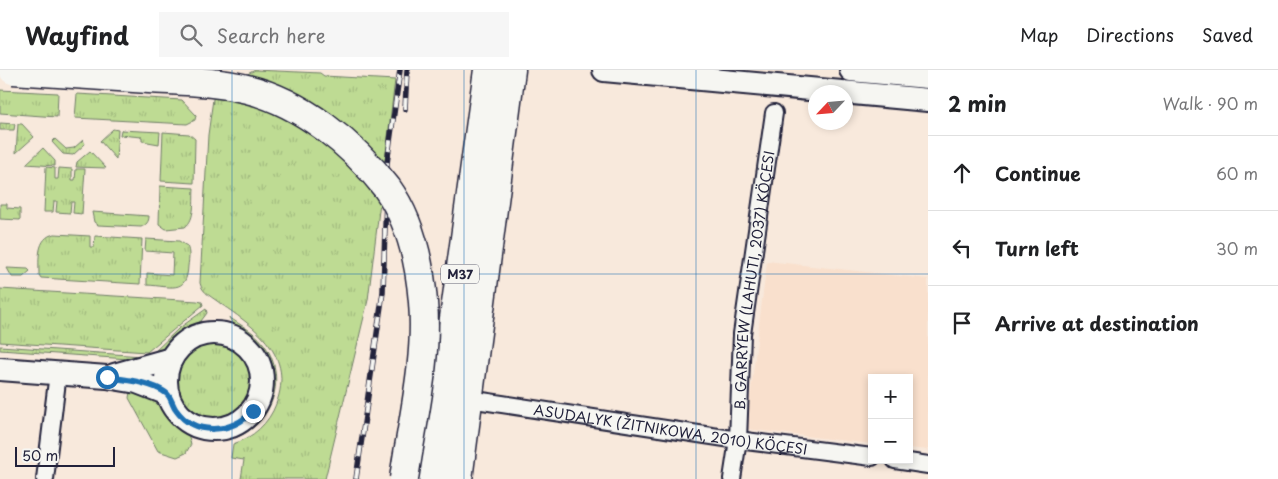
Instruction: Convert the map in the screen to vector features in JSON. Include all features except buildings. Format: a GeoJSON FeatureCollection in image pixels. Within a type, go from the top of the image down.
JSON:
{"type":"FeatureCollection","features":[{"type":"Feature","properties":{"kind":"highway"},"geometry":{"type":"LineString","coordinates":[[13,70],[201,82],[247,89],[274,99],[314,119],[364,163],[387,189],[406,226],[419,266],[424,304],[423,351],[404,479]]}},
{"type":"Feature","properties":{"kind":"highway","name":"M37"},"geometry":{"type":"LineString","coordinates":[[432,479],[488,70]]}},
{"type":"Feature","properties":{"kind":"highway","name":"M37"},"geometry":{"type":"LineString","coordinates":[[458,479],[510,70]]}},
{"type":"Feature","properties":{"kind":"street"},"geometry":{"type":"LineString","coordinates":[[604,70],[928,100]]}},
{"type":"Feature","properties":{"kind":"street"},"geometry":{"type":"LineString","coordinates":[[851,70],[928,77]]}},
{"type":"Feature","properties":{"kind":"street","name":"B. GARRÝEW (LAHUTI, 2037) KÖÇESI"},"geometry":{"type":"LineString","coordinates":[[732,479],[738,440],[742,334],[774,112]]}},
{"type":"Feature","properties":{"kind":"street"},"geometry":{"type":"LineString","coordinates":[[224,334],[240,340],[253,352],[261,368],[262,386],[257,403],[247,417],[232,426],[214,430],[196,426],[182,416],[168,394],[166,376],[171,359],[182,345],[197,336],[224,334]]}},
{"type":"Feature","properties":{"kind":"street"},"geometry":{"type":"LineString","coordinates":[[107,377],[171,359]]}},
{"type":"Feature","properties":{"kind":"street"},"geometry":{"type":"LineString","coordinates":[[0,369],[107,377],[137,382],[168,394]]}},
{"type":"Feature","properties":{"kind":"street"},"geometry":{"type":"LineString","coordinates":[[45,479],[58,373]]}},
{"type":"Feature","properties":{"kind":"street","name":"ASUDALYK (ŽITNIKOWA, 2010) KÖÇESI"},"geometry":{"type":"LineString","coordinates":[[469,399],[738,440],[868,456]]}},
{"type":"Feature","properties":{"kind":"street"},"geometry":{"type":"LineString","coordinates":[[913,462],[928,464]]}},
{"type":"Feature","properties":{"kind":"shaded area"},"geometry":{"type":"Polygon","coordinates":[[[767,261],[928,279],[928,450],[913,448],[913,374],[868,374],[868,444],[746,429],[767,261]]]}},
{"type":"Feature","properties":{"kind":"green space"},"geometry":{"type":"Polygon","coordinates":[[[255,70],[320,73],[324,76],[395,80],[368,300],[325,479],[241,479],[244,460],[231,458],[233,444],[254,434],[273,411],[281,387],[280,371],[276,357],[259,333],[203,290],[200,283],[208,135],[214,92],[255,70]]]}},
{"type":"Feature","properties":{"kind":"green space"},"geometry":{"type":"Polygon","coordinates":[[[0,90],[58,93],[57,117],[0,113],[0,90]]]}},
{"type":"Feature","properties":{"kind":"green space"},"geometry":{"type":"Polygon","coordinates":[[[77,94],[182,100],[196,115],[195,120],[187,124],[75,118],[77,94]]]}},
{"type":"Feature","properties":{"kind":"green space"},"geometry":{"type":"Polygon","coordinates":[[[0,123],[15,124],[14,130],[0,130],[0,123]]]}},
{"type":"Feature","properties":{"kind":"green space"},"geometry":{"type":"Polygon","coordinates":[[[18,124],[22,124],[34,137],[16,153],[18,124]]]}},
{"type":"Feature","properties":{"kind":"green space"},"geometry":{"type":"Polygon","coordinates":[[[113,129],[118,130],[116,159],[100,141],[113,129]]]}},
{"type":"Feature","properties":{"kind":"green space"},"geometry":{"type":"Polygon","coordinates":[[[121,130],[160,132],[159,144],[142,141],[142,137],[120,135],[121,130]]]}},
{"type":"Feature","properties":{"kind":"green space"},"geometry":{"type":"Polygon","coordinates":[[[163,132],[189,134],[195,139],[194,183],[161,181],[163,132]]]}},
{"type":"Feature","properties":{"kind":"green space"},"geometry":{"type":"Polygon","coordinates":[[[55,139],[66,149],[74,148],[83,140],[85,144],[73,155],[63,154],[52,142],[55,139]]]}},
{"type":"Feature","properties":{"kind":"green space"},"geometry":{"type":"Polygon","coordinates":[[[43,148],[55,161],[55,166],[26,164],[43,148]]]}},
{"type":"Feature","properties":{"kind":"green space"},"geometry":{"type":"Polygon","coordinates":[[[90,151],[106,168],[76,167],[77,162],[90,151]]]}},
{"type":"Feature","properties":{"kind":"green space"},"geometry":{"type":"Polygon","coordinates":[[[46,167],[55,168],[55,179],[58,179],[59,168],[72,169],[72,180],[75,180],[76,169],[85,169],[82,214],[73,213],[74,202],[71,202],[70,213],[56,212],[57,201],[54,201],[53,212],[44,212],[46,167]]]}},
{"type":"Feature","properties":{"kind":"green space"},"geometry":{"type":"Polygon","coordinates":[[[160,186],[194,188],[194,204],[191,219],[185,227],[166,229],[159,224],[160,186]]]}},
{"type":"Feature","properties":{"kind":"green space"},"geometry":{"type":"Polygon","coordinates":[[[0,204],[7,204],[7,208],[20,209],[20,220],[0,219],[0,204]]]}},
{"type":"Feature","properties":{"kind":"green space"},"geometry":{"type":"Polygon","coordinates":[[[92,212],[149,216],[149,218],[147,223],[141,227],[98,225],[94,222],[92,212]]]}},
{"type":"Feature","properties":{"kind":"green space"},"geometry":{"type":"Polygon","coordinates":[[[55,234],[90,236],[90,247],[94,247],[95,236],[142,239],[140,284],[41,278],[39,275],[40,250],[44,240],[55,234]]]}},
{"type":"Feature","properties":{"kind":"green space"},"geometry":{"type":"Polygon","coordinates":[[[146,239],[179,241],[187,246],[189,256],[187,275],[181,285],[170,287],[147,285],[147,273],[172,275],[173,253],[145,251],[146,239]]]}},
{"type":"Feature","properties":{"kind":"green space"},"geometry":{"type":"Polygon","coordinates":[[[7,268],[28,269],[30,271],[23,277],[12,277],[7,268]]]}},
{"type":"Feature","properties":{"kind":"green space"},"geometry":{"type":"Polygon","coordinates":[[[0,289],[197,301],[202,302],[203,305],[147,352],[0,342],[0,289]]]}},
{"type":"Feature","properties":{"kind":"green space"},"geometry":{"type":"Polygon","coordinates":[[[206,309],[207,313],[201,321],[181,333],[159,354],[142,360],[0,350],[0,346],[142,356],[152,354],[178,329],[206,309]]]}},
{"type":"Feature","properties":{"kind":"green space"},"geometry":{"type":"Polygon","coordinates":[[[229,317],[263,343],[271,356],[276,384],[273,398],[259,422],[235,438],[252,424],[264,410],[271,393],[272,375],[268,358],[259,344],[231,321],[229,317]]]}},
{"type":"Feature","properties":{"kind":"green space"},"geometry":{"type":"Polygon","coordinates":[[[215,341],[230,344],[242,353],[251,365],[254,380],[251,395],[242,407],[230,416],[215,419],[200,416],[188,407],[179,395],[176,380],[179,365],[188,353],[200,344],[215,341]]]}},
{"type":"Feature","properties":{"kind":"green space"},"geometry":{"type":"Polygon","coordinates":[[[130,392],[150,396],[172,421],[188,434],[191,444],[186,453],[177,457],[158,451],[129,398],[130,392]]]}},
{"type":"Feature","properties":{"kind":"railway"},"geometry":{"type":"LineString","coordinates":[[356,479],[383,292],[387,163],[400,70]]}},
{"type":"Feature","properties":{"kind":"railway"},"geometry":{"type":"LineString","coordinates":[[405,109],[407,70]]}},
{"type":"Feature","properties":{"kind":"route"},"geometry":{"type":"LineString","coordinates":[[107,377],[137,382],[168,394],[176,410],[182,416],[196,426],[205,429],[214,430],[232,426],[253,411]]}}]}
